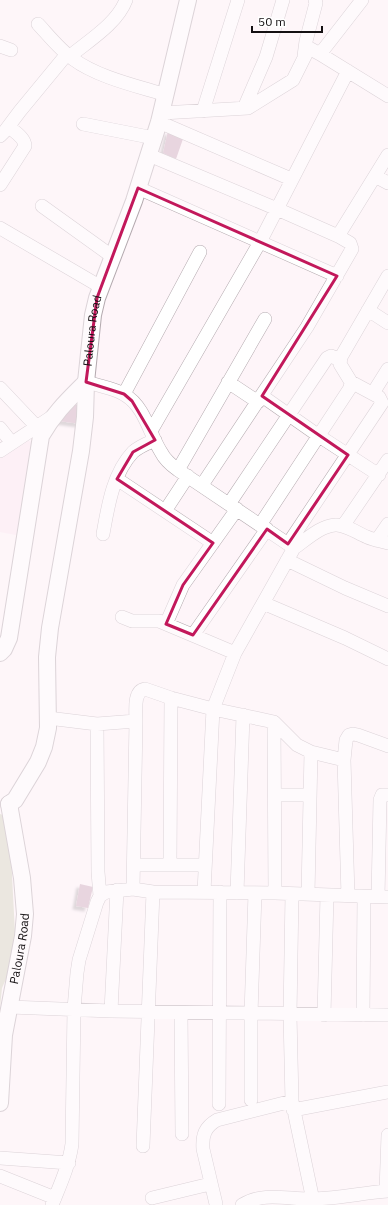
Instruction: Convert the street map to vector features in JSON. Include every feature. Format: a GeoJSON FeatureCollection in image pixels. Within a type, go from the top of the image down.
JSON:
{"type":"FeatureCollection","features":[{"type":"Feature","properties":{"kind":"main road","name":"Paloura Road"},"geometry":{"type":"LineString","coordinates":[[0,654],[9,638],[41,436],[53,416],[63,404],[86,382],[93,315],[101,287],[149,155],[166,96],[188,0]]}},
{"type":"Feature","properties":{"kind":"main road"},"geometry":{"type":"LineString","coordinates":[[5,804],[15,800],[38,762],[44,747],[48,728],[47,656],[50,628],[81,451],[85,418],[86,382]]}},
{"type":"Feature","properties":{"kind":"main road","name":"Paloura Road"},"geometry":{"type":"LineString","coordinates":[[0,1103],[3,1046],[23,936],[25,914],[22,878],[5,804]]}},
{"type":"Feature","properties":{"kind":"street"},"geometry":{"type":"LineString","coordinates":[[0,185],[25,146],[25,142],[22,138],[5,131],[15,116],[68,56],[111,22],[121,11],[126,0]]}},
{"type":"Feature","properties":{"kind":"street"},"geometry":{"type":"LineString","coordinates":[[203,111],[238,0]]}},
{"type":"Feature","properties":{"kind":"street"},"geometry":{"type":"LineString","coordinates":[[244,108],[266,57],[282,0]]}},
{"type":"Feature","properties":{"kind":"street"},"geometry":{"type":"LineString","coordinates":[[304,56],[306,41],[316,3],[315,0]]}},
{"type":"Feature","properties":{"kind":"street"},"geometry":{"type":"LineString","coordinates":[[320,54],[362,0]]}},
{"type":"Feature","properties":{"kind":"street"},"geometry":{"type":"LineString","coordinates":[[38,24],[68,56],[86,67],[99,73],[166,96]]}},
{"type":"Feature","properties":{"kind":"street"},"geometry":{"type":"LineString","coordinates":[[83,124],[158,124],[203,111],[244,108],[251,106],[293,80],[309,48],[388,96]]}},
{"type":"Feature","properties":{"kind":"street"},"geometry":{"type":"LineString","coordinates":[[103,534],[109,503],[117,479],[123,467],[133,452],[153,436],[260,242],[291,179],[348,71]]}},
{"type":"Feature","properties":{"kind":"street"},"geometry":{"type":"LineString","coordinates":[[158,124],[291,179]]}},
{"type":"Feature","properties":{"kind":"street"},"geometry":{"type":"LineString","coordinates":[[149,155],[338,236],[350,243],[352,246],[352,249],[307,327],[202,485]]}},
{"type":"Feature","properties":{"kind":"street"},"geometry":{"type":"LineString","coordinates":[[338,236],[388,155]]}},
{"type":"Feature","properties":{"kind":"street"},"geometry":{"type":"LineString","coordinates":[[375,176],[388,183]]}},
{"type":"Feature","properties":{"kind":"street"},"geometry":{"type":"LineString","coordinates":[[138,188],[337,276]]}},
{"type":"Feature","properties":{"kind":"street"},"geometry":{"type":"LineString","coordinates":[[42,206],[113,257]]}},
{"type":"Feature","properties":{"kind":"street"},"geometry":{"type":"LineString","coordinates":[[2,234],[101,287]]}},
{"type":"Feature","properties":{"kind":"street"},"geometry":{"type":"LineString","coordinates":[[124,394],[200,252]]}},
{"type":"Feature","properties":{"kind":"street"},"geometry":{"type":"LineString","coordinates":[[204,892],[213,709],[235,653],[287,560],[291,546],[382,403],[381,398],[352,382],[341,367],[340,360],[388,276]]}},
{"type":"Feature","properties":{"kind":"street"},"geometry":{"type":"LineString","coordinates":[[368,310],[388,323]]}},
{"type":"Feature","properties":{"kind":"street"},"geometry":{"type":"LineString","coordinates":[[166,511],[228,382],[265,320]]}},
{"type":"Feature","properties":{"kind":"street"},"geometry":{"type":"LineString","coordinates":[[166,624],[183,585],[213,543],[233,506],[289,415],[327,358],[331,356],[340,360]]}},
{"type":"Feature","properties":{"kind":"street"},"geometry":{"type":"LineString","coordinates":[[373,393],[388,370]]}},
{"type":"Feature","properties":{"kind":"street"},"geometry":{"type":"LineString","coordinates":[[86,382],[124,394],[132,401],[142,414],[160,452],[168,462],[291,546]]}},
{"type":"Feature","properties":{"kind":"street"},"geometry":{"type":"LineString","coordinates":[[228,382],[289,415],[379,475]]}},
{"type":"Feature","properties":{"kind":"street"},"geometry":{"type":"LineString","coordinates":[[193,635],[263,527],[350,388],[352,382]]}},
{"type":"Feature","properties":{"kind":"street"},"geometry":{"type":"LineString","coordinates":[[0,388],[36,426]]}},
{"type":"Feature","properties":{"kind":"street"},"geometry":{"type":"LineString","coordinates":[[0,451],[53,416]]}},
{"type":"Feature","properties":{"kind":"street"},"geometry":{"type":"LineString","coordinates":[[0,428],[12,443]]}},
{"type":"Feature","properties":{"kind":"street"},"geometry":{"type":"LineString","coordinates":[[344,526],[388,460]]}},
{"type":"Feature","properties":{"kind":"street"},"geometry":{"type":"LineString","coordinates":[[117,479],[213,543]]}},
{"type":"Feature","properties":{"kind":"street"},"geometry":{"type":"LineString","coordinates":[[291,546],[325,527],[334,524],[344,526],[383,542],[388,524]]}},
{"type":"Feature","properties":{"kind":"street"},"geometry":{"type":"LineString","coordinates":[[287,560],[345,588],[388,606]]}},
{"type":"Feature","properties":{"kind":"street"},"geometry":{"type":"LineString","coordinates":[[263,603],[345,638],[388,659]]}},
{"type":"Feature","properties":{"kind":"street"},"geometry":{"type":"LineString","coordinates":[[122,616],[132,621],[153,620],[166,624],[235,653]]}},
{"type":"Feature","properties":{"kind":"street"},"geometry":{"type":"LineString","coordinates":[[133,889],[137,696],[139,691],[142,689],[213,709],[274,722],[297,745],[311,752],[344,760]]}},
{"type":"Feature","properties":{"kind":"street"},"geometry":{"type":"LineString","coordinates":[[170,865],[171,698]]}},
{"type":"Feature","properties":{"kind":"street"},"geometry":{"type":"LineString","coordinates":[[237,893],[243,715]]}},
{"type":"Feature","properties":{"kind":"street"},"geometry":{"type":"LineString","coordinates":[[48,718],[97,724],[136,721]]}},
{"type":"Feature","properties":{"kind":"street"},"geometry":{"type":"LineString","coordinates":[[274,722],[275,893]]}},
{"type":"Feature","properties":{"kind":"street"},"geometry":{"type":"LineString","coordinates":[[97,724],[98,872],[100,896]]}},
{"type":"Feature","properties":{"kind":"street"},"geometry":{"type":"LineString","coordinates":[[348,896],[344,760],[346,740],[349,735],[353,734],[388,746]]}},
{"type":"Feature","properties":{"kind":"street"},"geometry":{"type":"LineString","coordinates":[[308,894],[311,752]]}},
{"type":"Feature","properties":{"kind":"street"},"geometry":{"type":"LineString","coordinates":[[0,1176],[53,1202],[69,1163],[72,1144],[74,1009],[79,960],[100,896],[106,892],[133,889],[153,892],[275,893],[383,897],[380,796],[384,794],[388,795]]}},
{"type":"Feature","properties":{"kind":"street"},"geometry":{"type":"LineString","coordinates":[[275,795],[310,795]]}},
{"type":"Feature","properties":{"kind":"street"},"geometry":{"type":"LineString","coordinates":[[134,865],[205,865]]}},
{"type":"Feature","properties":{"kind":"street"},"geometry":{"type":"LineString","coordinates":[[111,1011],[117,890]]}},
{"type":"Feature","properties":{"kind":"street"},"geometry":{"type":"LineString","coordinates":[[142,1146],[153,892]]}},
{"type":"Feature","properties":{"kind":"street"},"geometry":{"type":"LineString","coordinates":[[219,1104],[220,892]]}},
{"type":"Feature","properties":{"kind":"street"},"geometry":{"type":"LineString","coordinates":[[251,1100],[251,1014],[255,893]]}},
{"type":"Feature","properties":{"kind":"street"},"geometry":{"type":"LineString","coordinates":[[292,894],[290,1015],[292,1106],[314,1202]]}},
{"type":"Feature","properties":{"kind":"street"},"geometry":{"type":"LineString","coordinates":[[324,1015],[327,895]]}},
{"type":"Feature","properties":{"kind":"street"},"geometry":{"type":"LineString","coordinates":[[363,1015],[364,897]]}},
{"type":"Feature","properties":{"kind":"street"},"geometry":{"type":"LineString","coordinates":[[10,1007],[219,1014],[388,1016]]}},
{"type":"Feature","properties":{"kind":"street"},"geometry":{"type":"LineString","coordinates":[[181,1013],[182,1134]]}},
{"type":"Feature","properties":{"kind":"street"},"geometry":{"type":"LineString","coordinates":[[216,1204],[210,1184],[202,1141],[206,1129],[211,1124],[221,1119],[292,1106],[388,1092]]}},
{"type":"Feature","properties":{"kind":"street"},"geometry":{"type":"LineString","coordinates":[[242,1205],[248,1201],[264,1197],[314,1202],[387,1191],[388,1135]]}},
{"type":"Feature","properties":{"kind":"street"},"geometry":{"type":"LineString","coordinates":[[0,1158],[69,1163]]}},
{"type":"Feature","properties":{"kind":"street"},"geometry":{"type":"LineString","coordinates":[[152,1198],[210,1184]]}},
{"type":"Feature","properties":{"kind":"highlighted area"},"geometry":{"type":"Polygon","coordinates":[[[138,188],[337,276],[262,396],[348,455],[288,544],[267,529],[193,635],[166,624],[183,585],[213,543],[117,479],[133,452],[155,440],[132,401],[124,394],[86,382],[97,298],[138,188]]]}},
{"type":"Feature","properties":{"kind":"shaded area"},"geometry":{"type":"Polygon","coordinates":[[[22,440],[35,442],[21,536],[0,532],[0,455],[22,440]]]}},
{"type":"Feature","properties":{"kind":"green space"},"geometry":{"type":"Polygon","coordinates":[[[0,814],[3,815],[11,856],[15,933],[10,970],[2,988],[0,1007],[0,814]]]}},
{"type":"Feature","properties":{"kind":"building"},"geometry":{"type":"Polygon","coordinates":[[[168,131],[184,136],[176,159],[163,153],[168,131]]]}},
{"type":"Feature","properties":{"kind":"building"},"geometry":{"type":"Polygon","coordinates":[[[70,404],[83,406],[81,424],[59,421],[70,404]]]}},
{"type":"Feature","properties":{"kind":"building"},"geometry":{"type":"Polygon","coordinates":[[[80,884],[93,887],[88,908],[76,906],[80,884]]]}}]}
